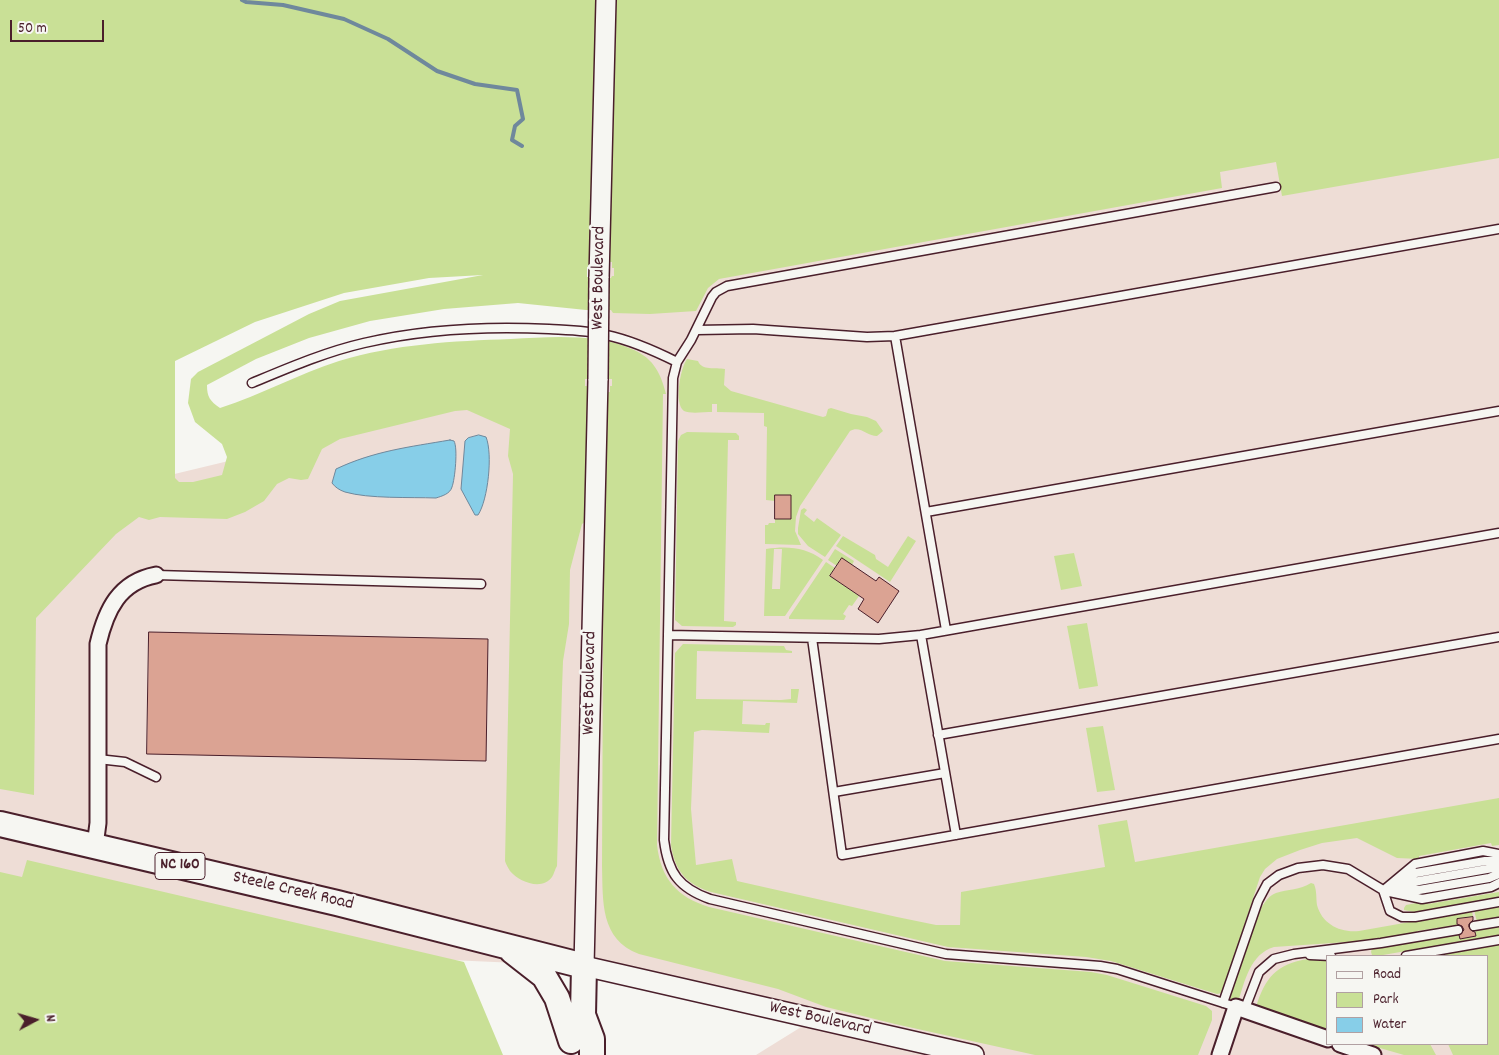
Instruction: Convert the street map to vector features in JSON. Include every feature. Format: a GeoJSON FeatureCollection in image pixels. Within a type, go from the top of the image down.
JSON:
{"type":"FeatureCollection","features":[{"type":"Feature","properties":{"kind":"main road","name":"Steele Creek Road"},"geometry":{"type":"LineString","coordinates":[[0,824],[337,903],[584,966]]}},
{"type":"Feature","properties":{"kind":"main road"},"geometry":{"type":"LineString","coordinates":[[505,946],[544,976],[557,998],[571,1048]]}},
{"type":"Feature","properties":{"kind":"main road"},"geometry":{"type":"LineString","coordinates":[[571,1048],[583,1015],[584,966]]}},
{"type":"Feature","properties":{"kind":"main road"},"geometry":{"type":"LineString","coordinates":[[583,1015],[592,1039],[592,1055]]}},
{"type":"Feature","properties":{"kind":"street","name":"West Boulevard"},"geometry":{"type":"LineString","coordinates":[[606,0],[584,966],[974,1055]]}},
{"type":"Feature","properties":{"kind":"street"},"geometry":{"type":"LineString","coordinates":[[94,846],[98,823],[98,644],[103,622],[114,601],[129,586],[141,578],[156,576]]}},
{"type":"Feature","properties":{"kind":"street"},"geometry":{"type":"LineString","coordinates":[[1220,1055],[1234,1007],[1326,1038]]}},
{"type":"Feature","properties":{"kind":"street"},"geometry":{"type":"LineString","coordinates":[[1343,1045],[1373,1055]]}},
{"type":"Feature","properties":{"kind":"lane"},"geometry":{"type":"LineString","coordinates":[[1234,1007],[1117,969],[1100,966],[946,954],[710,899],[694,893],[682,884],[672,872],[666,857],[664,840],[673,378],[677,362],[696,330],[712,297],[722,288],[734,284],[1276,187]]}},
{"type":"Feature","properties":{"kind":"lane"},"geometry":{"type":"LineString","coordinates":[[696,330],[752,329],[867,337],[894,336],[1499,229]]}},
{"type":"Feature","properties":{"kind":"lane"},"geometry":{"type":"LineString","coordinates":[[252,383],[306,361],[362,344],[410,335],[462,329],[520,328],[584,331],[621,339],[677,362]]}},
{"type":"Feature","properties":{"kind":"lane"},"geometry":{"type":"LineString","coordinates":[[894,336],[946,630]]}},
{"type":"Feature","properties":{"kind":"lane"},"geometry":{"type":"LineString","coordinates":[[926,512],[1499,411]]}},
{"type":"Feature","properties":{"kind":"lane"},"geometry":{"type":"LineString","coordinates":[[668,635],[879,639],[921,635],[1499,533]]}},
{"type":"Feature","properties":{"kind":"lane"},"geometry":{"type":"LineString","coordinates":[[156,576],[481,584]]}},
{"type":"Feature","properties":{"kind":"lane"},"geometry":{"type":"LineString","coordinates":[[921,635],[956,835]]}},
{"type":"Feature","properties":{"kind":"lane"},"geometry":{"type":"LineString","coordinates":[[938,736],[1499,636]]}},
{"type":"Feature","properties":{"kind":"lane"},"geometry":{"type":"LineString","coordinates":[[812,638],[842,855],[1499,739]]}},
{"type":"Feature","properties":{"kind":"lane"},"geometry":{"type":"LineString","coordinates":[[98,759],[124,762],[156,777]]}},
{"type":"Feature","properties":{"kind":"lane"},"geometry":{"type":"LineString","coordinates":[[834,792],[945,773]]}},
{"type":"Feature","properties":{"kind":"lane"},"geometry":{"type":"LineString","coordinates":[[1384,890],[1414,864],[1483,851],[1499,854]]}},
{"type":"Feature","properties":{"kind":"lane"},"geometry":{"type":"LineString","coordinates":[[1384,890],[1416,873],[1485,861],[1499,861]]}},
{"type":"Feature","properties":{"kind":"lane"},"geometry":{"type":"LineString","coordinates":[[1234,1007],[1258,901],[1267,884],[1279,875],[1298,868],[1324,865],[1348,869],[1384,890],[1422,899],[1491,887],[1499,883]]}},
{"type":"Feature","properties":{"kind":"lane"},"geometry":{"type":"LineString","coordinates":[[1384,890],[1419,881],[1499,867]]}},
{"type":"Feature","properties":{"kind":"lane"},"geometry":{"type":"LineString","coordinates":[[1384,890],[1419,890],[1489,878],[1499,874]]}},
{"type":"Feature","properties":{"kind":"lane"},"geometry":{"type":"LineString","coordinates":[[1384,890],[1390,911],[1402,917],[1415,918],[1499,902]]}},
{"type":"Feature","properties":{"kind":"lane"},"geometry":{"type":"LineString","coordinates":[[1474,926],[1499,922]]}},
{"type":"Feature","properties":{"kind":"lane"},"geometry":{"type":"LineString","coordinates":[[1234,1007],[1259,972],[1274,959],[1294,954],[1381,943],[1458,930]]}},
{"type":"Feature","properties":{"kind":"lane"},"geometry":{"type":"LineString","coordinates":[[1412,955],[1499,940]]}},
{"type":"Feature","properties":{"kind":"lane"},"geometry":{"type":"LineString","coordinates":[[1294,954],[1326,956]]}},
{"type":"Feature","properties":{"kind":"shaded area"},"geometry":{"type":"Polygon","coordinates":[[[606,0],[1499,0],[1499,1055],[756,1055],[814,1019],[584,966],[24,941],[0,898],[0,516],[594,373],[606,0]]]}},
{"type":"Feature","properties":{"kind":"green space"},"geometry":{"type":"Polygon","coordinates":[[[0,0],[598,0],[590,267],[587,267],[587,277],[611,278],[614,276],[614,268],[612,268],[612,262],[608,262],[613,0],[1499,0],[1499,158],[1282,196],[1276,162],[1220,172],[1222,188],[719,279],[708,288],[696,311],[650,314],[613,313],[611,310],[586,310],[518,303],[444,309],[370,321],[309,338],[256,359],[207,385],[210,398],[220,408],[339,361],[403,347],[446,342],[574,337],[620,345],[634,350],[647,358],[656,368],[666,394],[663,394],[657,845],[662,868],[672,885],[688,898],[709,907],[945,961],[1091,972],[1107,975],[1206,1006],[1212,1011],[1212,1020],[1198,1055],[1035,1055],[826,1007],[778,989],[639,954],[626,947],[617,939],[610,929],[606,918],[602,866],[604,435],[607,392],[610,392],[612,379],[585,379],[585,386],[587,386],[587,506],[585,522],[582,524],[570,570],[569,624],[563,661],[557,866],[548,881],[537,884],[519,879],[510,871],[505,861],[513,474],[508,456],[510,429],[467,410],[455,411],[340,439],[322,449],[308,479],[289,478],[277,484],[264,501],[245,512],[227,519],[160,517],[149,520],[139,517],[116,534],[36,618],[34,795],[0,789],[0,0]],[[483,275],[429,278],[344,293],[255,322],[175,361],[175,478],[179,482],[193,482],[222,475],[227,457],[222,444],[195,422],[188,403],[191,379],[198,372],[309,314],[340,301],[483,275]]]}},
{"type":"Feature","properties":{"kind":"green space"},"geometry":{"type":"Polygon","coordinates":[[[687,359],[698,361],[702,366],[725,369],[724,385],[731,391],[823,417],[826,416],[828,409],[831,408],[867,417],[876,421],[883,431],[877,436],[873,436],[857,429],[850,431],[800,506],[796,517],[795,531],[801,545],[765,544],[765,525],[775,523],[775,519],[791,519],[791,495],[775,495],[775,501],[766,500],[767,427],[764,426],[764,413],[717,412],[717,404],[712,404],[712,412],[693,413],[684,411],[679,401],[679,386],[682,370],[687,359]]]}},
{"type":"Feature","properties":{"kind":"green space"},"geometry":{"type":"Polygon","coordinates":[[[687,432],[736,433],[739,436],[739,440],[728,440],[724,621],[736,622],[736,625],[733,627],[682,626],[675,620],[678,441],[681,435],[687,432]]]}},
{"type":"Feature","properties":{"kind":"green space"},"geometry":{"type":"Polygon","coordinates":[[[804,508],[807,510],[804,514],[814,522],[817,518],[841,535],[825,557],[808,546],[798,534],[801,510],[804,508]]]}},
{"type":"Feature","properties":{"kind":"green space"},"geometry":{"type":"Polygon","coordinates":[[[843,536],[875,555],[876,559],[888,567],[908,536],[916,541],[890,582],[836,546],[843,536]]]}},
{"type":"Feature","properties":{"kind":"green space"},"geometry":{"type":"Polygon","coordinates":[[[782,548],[803,550],[823,560],[785,616],[764,616],[766,549],[782,548]],[[774,549],[772,589],[780,589],[782,549],[774,549]]]}},
{"type":"Feature","properties":{"kind":"green space"},"geometry":{"type":"Polygon","coordinates":[[[835,549],[854,561],[852,565],[842,558],[837,566],[828,560],[835,549]]]}},
{"type":"Feature","properties":{"kind":"green space"},"geometry":{"type":"Polygon","coordinates":[[[1074,553],[1082,586],[1061,590],[1054,556],[1074,553]]]}},
{"type":"Feature","properties":{"kind":"green space"},"geometry":{"type":"Polygon","coordinates":[[[826,562],[835,568],[830,576],[859,596],[843,614],[846,616],[844,620],[789,619],[789,617],[826,562]]]}},
{"type":"Feature","properties":{"kind":"green space"},"geometry":{"type":"Polygon","coordinates":[[[1087,623],[1098,686],[1079,689],[1067,626],[1087,623]]]}},
{"type":"Feature","properties":{"kind":"green space"},"geometry":{"type":"Polygon","coordinates":[[[683,644],[784,646],[786,650],[792,651],[792,653],[697,651],[696,699],[781,700],[791,699],[791,689],[799,689],[797,703],[743,701],[742,724],[765,725],[770,723],[769,733],[702,730],[694,732],[691,809],[696,865],[732,859],[737,881],[936,925],[960,925],[961,892],[1105,867],[1098,825],[1127,820],[1135,862],[1499,798],[1499,845],[1492,846],[1491,843],[1419,856],[1419,859],[1397,858],[1357,838],[1322,843],[1277,859],[1265,869],[1260,877],[1222,993],[1217,994],[1111,961],[1086,957],[948,947],[711,892],[695,885],[683,875],[675,862],[671,845],[675,653],[683,644]]]}},
{"type":"Feature","properties":{"kind":"green space"},"geometry":{"type":"Polygon","coordinates":[[[1103,726],[1115,790],[1097,792],[1086,728],[1103,726]]]}},
{"type":"Feature","properties":{"kind":"green space"},"geometry":{"type":"Polygon","coordinates":[[[27,860],[464,962],[503,1055],[0,1055],[0,872],[22,877],[27,860]]]}},
{"type":"Feature","properties":{"kind":"green space"},"geometry":{"type":"Polygon","coordinates":[[[1311,883],[1315,887],[1319,912],[1327,922],[1339,929],[1359,931],[1472,911],[1473,917],[1457,919],[1457,925],[1417,931],[1417,934],[1377,940],[1274,947],[1259,956],[1254,962],[1246,977],[1238,1002],[1229,999],[1252,929],[1264,903],[1276,893],[1303,887],[1311,883]]]}},
{"type":"Feature","properties":{"kind":"green space"},"geometry":{"type":"Polygon","coordinates":[[[1499,892],[1499,899],[1419,913],[1404,910],[1406,905],[1427,901],[1428,904],[1499,892]]]}},
{"type":"Feature","properties":{"kind":"green space"},"geometry":{"type":"Polygon","coordinates":[[[1499,906],[1499,919],[1496,919],[1496,917],[1477,922],[1474,910],[1499,906]]]}},
{"type":"Feature","properties":{"kind":"green space"},"geometry":{"type":"Polygon","coordinates":[[[1499,925],[1499,935],[1383,955],[1372,955],[1371,952],[1372,948],[1387,946],[1387,944],[1459,933],[1460,939],[1476,936],[1475,930],[1499,925]]]}},
{"type":"Feature","properties":{"kind":"green space"},"geometry":{"type":"Polygon","coordinates":[[[1499,944],[1499,1055],[1453,1055],[1448,1045],[1489,1045],[1489,955],[1435,955],[1499,944]]]}},
{"type":"Feature","properties":{"kind":"green space"},"geometry":{"type":"Polygon","coordinates":[[[1308,959],[1326,960],[1326,1030],[1256,1007],[1263,988],[1273,974],[1297,961],[1308,959]]]}},
{"type":"Feature","properties":{"kind":"green space"},"geometry":{"type":"Polygon","coordinates":[[[1369,1045],[1431,1045],[1436,1055],[1404,1055],[1369,1045]]]}},
{"type":"Feature","properties":{"kind":"water"},"geometry":{"type":"Polygon","coordinates":[[[479,435],[486,437],[489,465],[487,488],[482,508],[478,515],[475,515],[461,489],[465,441],[468,438],[479,435]]]}},
{"type":"Feature","properties":{"kind":"water"},"geometry":{"type":"Polygon","coordinates":[[[450,440],[454,441],[456,450],[453,483],[448,493],[436,498],[366,496],[343,491],[332,483],[336,469],[350,463],[392,450],[450,440]]]}},
{"type":"Feature","properties":{"kind":"building"},"geometry":{"type":"Polygon","coordinates":[[[775,495],[791,495],[791,519],[775,519],[775,495]]]}},
{"type":"Feature","properties":{"kind":"building"},"geometry":{"type":"Polygon","coordinates":[[[842,558],[876,581],[879,577],[899,591],[878,623],[858,609],[864,599],[830,576],[842,558]]]}},
{"type":"Feature","properties":{"kind":"building"},"geometry":{"type":"Polygon","coordinates":[[[149,632],[488,639],[486,761],[147,754],[149,632]]]}},
{"type":"Feature","properties":{"kind":"building"},"geometry":{"type":"Polygon","coordinates":[[[1473,917],[1469,927],[1475,932],[1476,936],[1460,939],[1459,935],[1464,930],[1462,926],[1457,924],[1457,919],[1473,917]]]}},
{"type":"Feature","properties":{"kind":"waterway"},"geometry":{"type":"LineString","coordinates":[[242,0],[246,2],[283,5],[344,19],[388,39],[437,71],[475,84],[517,90],[523,119],[515,126],[512,140],[522,146]]}}]}
